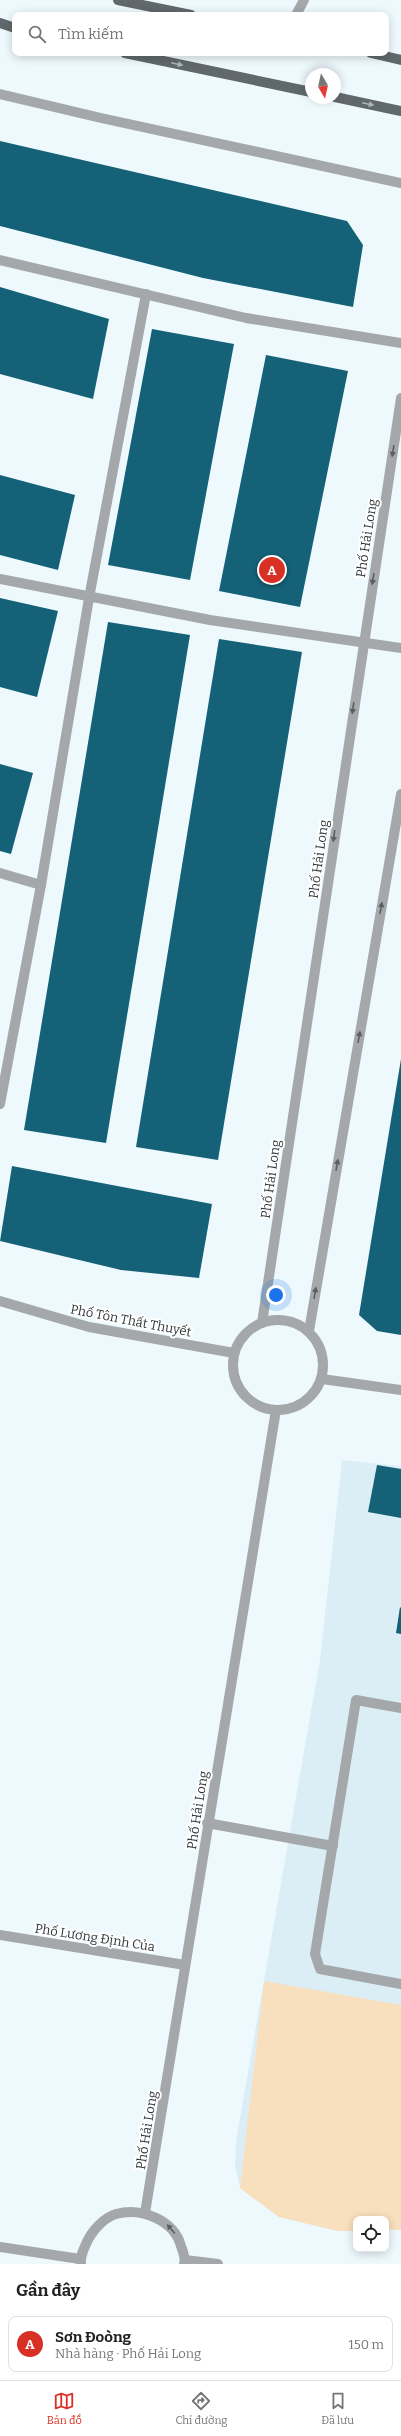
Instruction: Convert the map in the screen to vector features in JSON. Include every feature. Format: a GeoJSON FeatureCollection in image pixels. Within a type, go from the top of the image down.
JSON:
{"type":"FeatureCollection","features":[{"type":"Feature","properties":{"kind":"main road"},"geometry":{"type":"LineString","coordinates":[[118,0],[176,12]]}},
{"type":"Feature","properties":{"kind":"main road"},"geometry":{"type":"LineString","coordinates":[[0,23],[12,27]]}},
{"type":"Feature","properties":{"kind":"main road"},"geometry":{"type":"LineString","coordinates":[[139,56],[305,91]]}},
{"type":"Feature","properties":{"kind":"main road"},"geometry":{"type":"LineString","coordinates":[[384,56],[401,60]]}},
{"type":"Feature","properties":{"kind":"main road"},"geometry":{"type":"LineString","coordinates":[[341,98],[401,111]]}},
{"type":"Feature","properties":{"kind":"street"},"geometry":{"type":"LineString","coordinates":[[298,12],[304,0]]}},
{"type":"Feature","properties":{"kind":"street"},"geometry":{"type":"LineString","coordinates":[[0,94],[101,118],[401,183]]}},
{"type":"Feature","properties":{"kind":"street"},"geometry":{"type":"LineString","coordinates":[[0,260],[246,318],[401,343]]}},
{"type":"Feature","properties":{"kind":"street"},"geometry":{"type":"LineString","coordinates":[[0,1104],[41,885],[89,598],[146,294]]}},
{"type":"Feature","properties":{"kind":"street","name":"Phố Hải Long"},"geometry":{"type":"LineString","coordinates":[[262,1323],[363,642],[401,398]]}},
{"type":"Feature","properties":{"kind":"street"},"geometry":{"type":"LineString","coordinates":[[0,579],[89,598],[210,620],[401,648]]}},
{"type":"Feature","properties":{"kind":"street"},"geometry":{"type":"LineString","coordinates":[[309,1331],[401,794]]}},
{"type":"Feature","properties":{"kind":"street"},"geometry":{"type":"LineString","coordinates":[[0,872],[41,885]]}},
{"type":"Feature","properties":{"kind":"street","name":"Phố Tôn Thất Thuyết"},"geometry":{"type":"LineString","coordinates":[[0,1301],[89,1328],[234,1353]]}},
{"type":"Feature","properties":{"kind":"street"},"geometry":{"type":"LineString","coordinates":[[278,1320],[294,1323],[309,1331],[319,1345],[322,1356],[322,1379],[315,1392],[304,1402],[291,1409],[276,1410],[260,1407],[246,1398],[237,1385],[232,1369],[234,1353],[240,1340],[250,1330],[262,1323],[278,1320]]}},
{"type":"Feature","properties":{"kind":"street"},"geometry":{"type":"LineString","coordinates":[[322,1379],[401,1390]]}},
{"type":"Feature","properties":{"kind":"street","name":"Phố Hải Long"},"geometry":{"type":"LineString","coordinates":[[145,2213],[276,1410]]}},
{"type":"Feature","properties":{"kind":"street"},"geometry":{"type":"LineString","coordinates":[[401,1708],[356,1700],[315,1954],[320,1969],[401,1984]]}},
{"type":"Feature","properties":{"kind":"street"},"geometry":{"type":"LineString","coordinates":[[208,1823],[333,1846]]}},
{"type":"Feature","properties":{"kind":"street","name":"Phố Lương Định Của"},"geometry":{"type":"LineString","coordinates":[[0,1935],[185,1965]]}},
{"type":"Feature","properties":{"kind":"street"},"geometry":{"type":"LineString","coordinates":[[0,2247],[80,2261],[92,2231],[116,2214],[145,2213],[165,2222],[179,2239],[185,2262],[218,2264]]}},
{"type":"Feature","properties":{"kind":"shaded area"},"geometry":{"type":"Polygon","coordinates":[[[342,1460],[401,1466],[401,2230],[389,2230],[389,2216],[353,2216],[353,2231],[338,2231],[279,2217],[240,2188],[235,2164],[236,2141],[320,1660],[342,1460]]]}},
{"type":"Feature","properties":{"kind":"shaded area"},"geometry":{"type":"Polygon","coordinates":[[[264,1981],[401,2005],[401,2230],[389,2230],[389,2216],[353,2216],[353,2231],[338,2231],[279,2217],[240,2188],[264,1981]]]}},
{"type":"Feature","properties":{"kind":"building"},"geometry":{"type":"Polygon","coordinates":[[[0,141],[347,221],[363,245],[353,307],[203,278],[0,226],[0,141]]]}},
{"type":"Feature","properties":{"kind":"building"},"geometry":{"type":"Polygon","coordinates":[[[0,287],[109,319],[93,399],[0,374],[0,287]]]}},
{"type":"Feature","properties":{"kind":"building"},"geometry":{"type":"Polygon","coordinates":[[[152,329],[234,344],[190,580],[108,565],[152,329]]]}},
{"type":"Feature","properties":{"kind":"building"},"geometry":{"type":"Polygon","coordinates":[[[266,355],[348,371],[300,607],[219,591],[266,355]]]}},
{"type":"Feature","properties":{"kind":"building"},"geometry":{"type":"Polygon","coordinates":[[[0,475],[75,495],[58,570],[0,555],[0,475]]]}},
{"type":"Feature","properties":{"kind":"building"},"geometry":{"type":"Polygon","coordinates":[[[0,598],[58,611],[37,697],[0,687],[0,598]]]}},
{"type":"Feature","properties":{"kind":"building"},"geometry":{"type":"Polygon","coordinates":[[[108,622],[190,635],[106,1143],[24,1130],[108,622]]]}},
{"type":"Feature","properties":{"kind":"building"},"geometry":{"type":"Polygon","coordinates":[[[219,639],[302,652],[218,1160],[136,1147],[219,639]]]}},
{"type":"Feature","properties":{"kind":"building"},"geometry":{"type":"Polygon","coordinates":[[[0,764],[33,773],[11,854],[0,851],[0,764]]]}},
{"type":"Feature","properties":{"kind":"building"},"geometry":{"type":"Polygon","coordinates":[[[401,1059],[401,1335],[377,1331],[359,1315],[401,1059]]]}},
{"type":"Feature","properties":{"kind":"building"},"geometry":{"type":"Polygon","coordinates":[[[12,1166],[212,1204],[199,1278],[121,1270],[0,1241],[12,1166]]]}},
{"type":"Feature","properties":{"kind":"building"},"geometry":{"type":"Polygon","coordinates":[[[377,1465],[401,1469],[401,1518],[368,1512],[377,1465]]]}},
{"type":"Feature","properties":{"kind":"building"},"geometry":{"type":"Polygon","coordinates":[[[400,1607],[401,1608],[401,1634],[396,1633],[400,1607]]]}},
{"type":"Feature","properties":{"kind":"place","name":"Sơn Đoòng"},"geometry":{"type":"Point","coordinates":[272,570]}}]}
